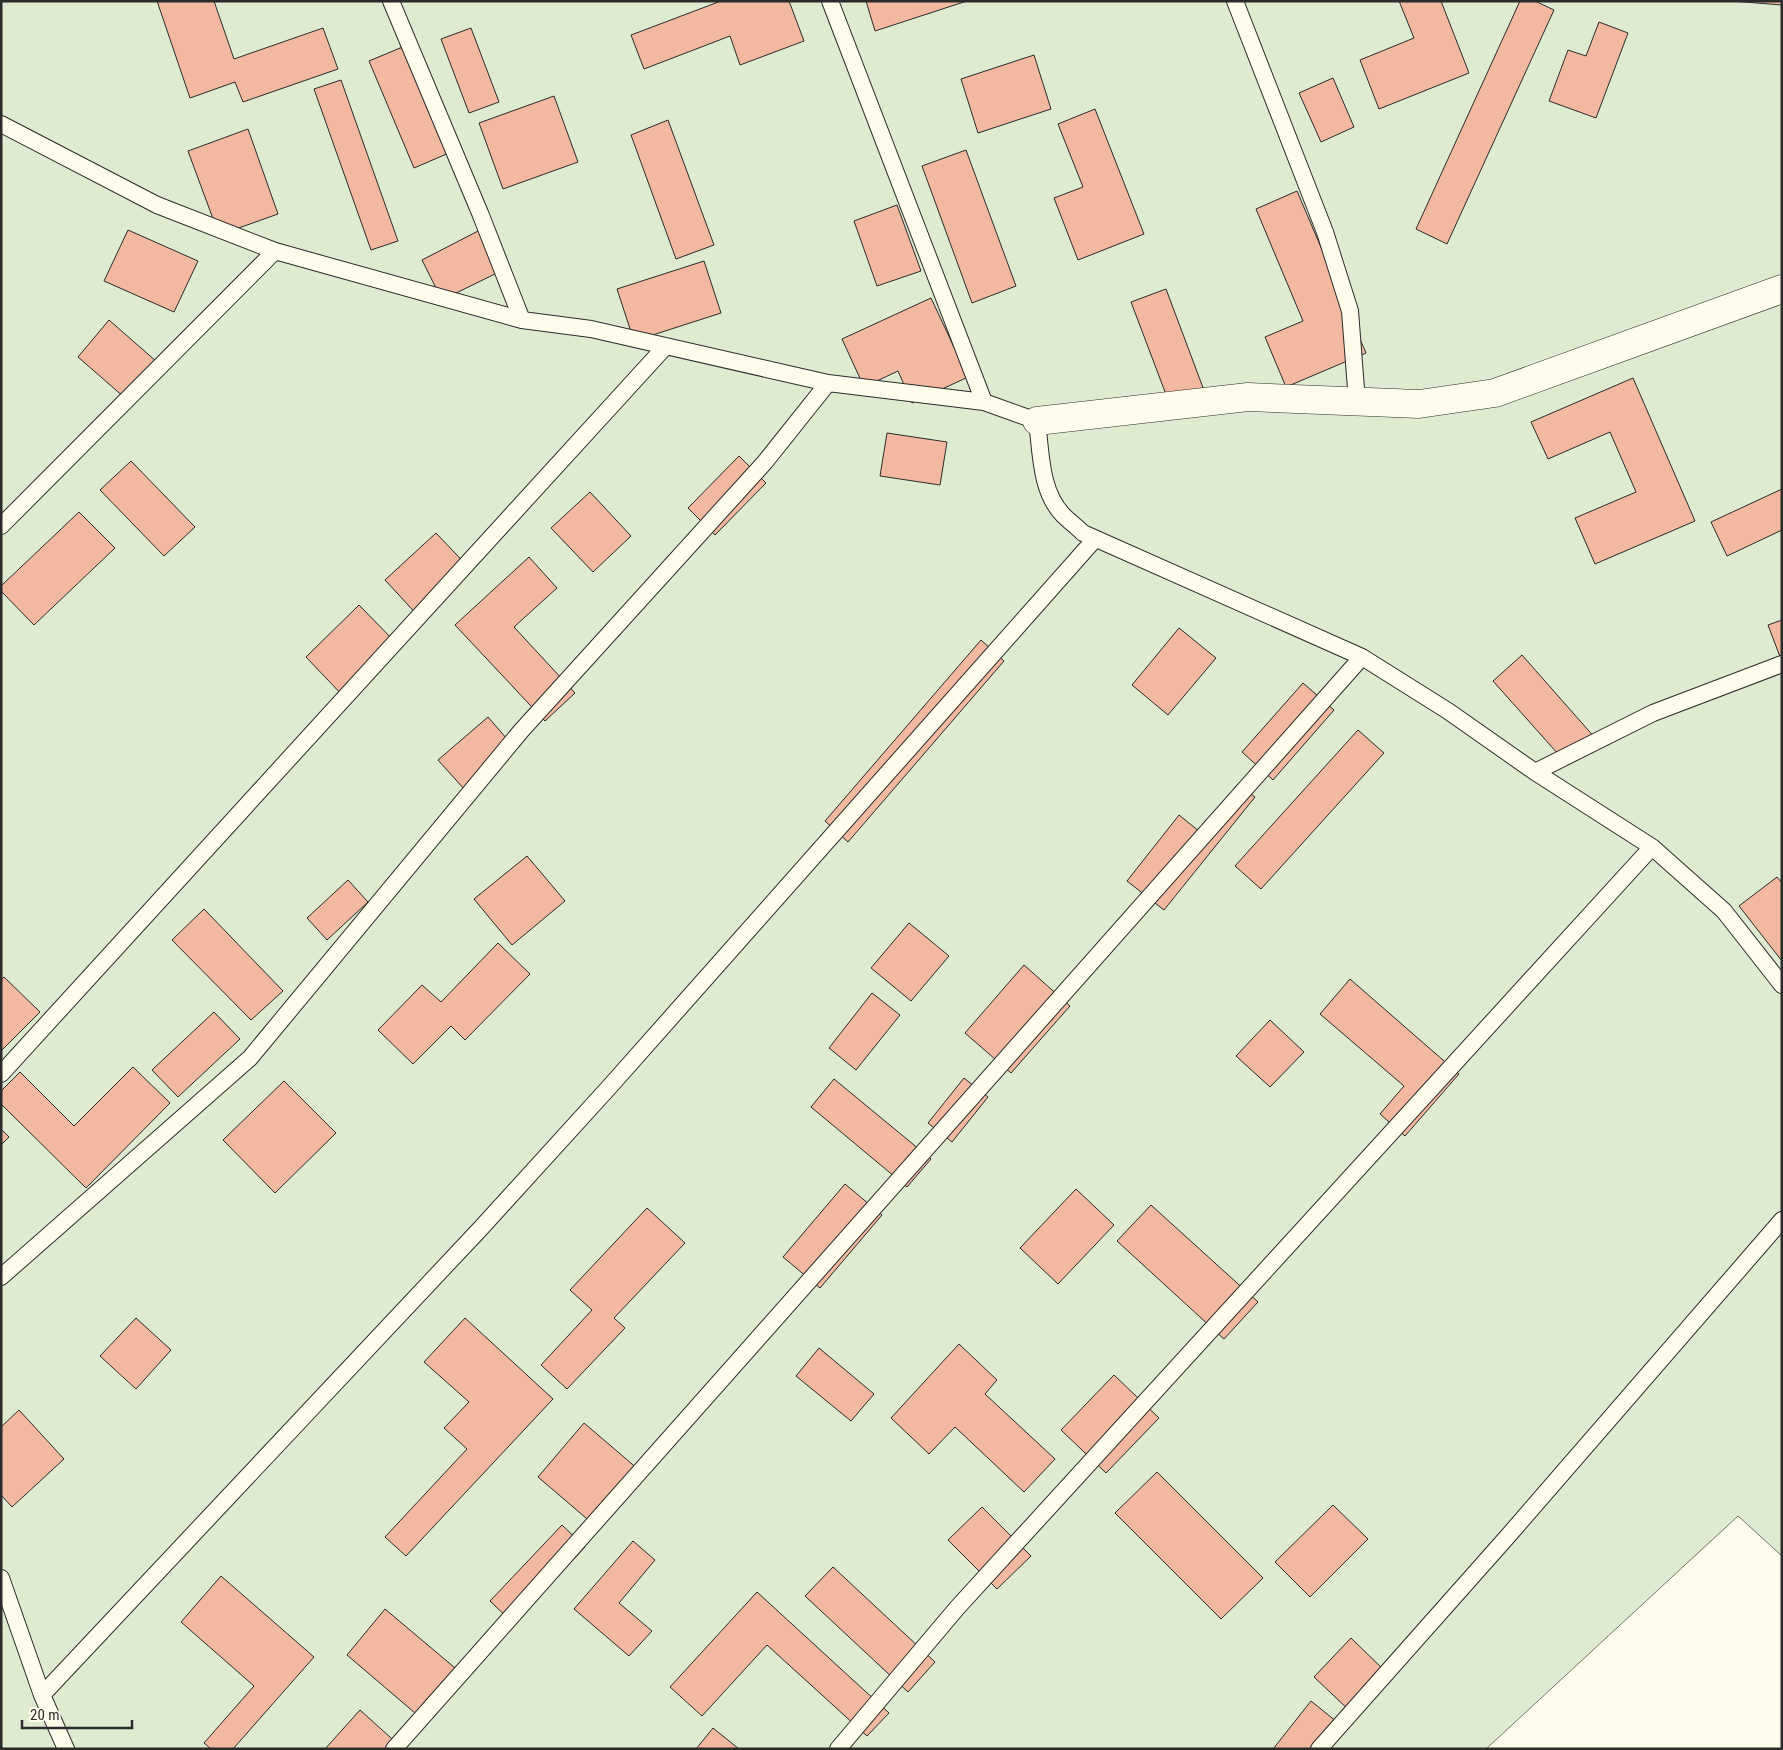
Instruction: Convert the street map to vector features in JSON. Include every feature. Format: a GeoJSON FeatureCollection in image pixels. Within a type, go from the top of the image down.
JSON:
{"type":"FeatureCollection","features":[{"type":"Feature","properties":{"kind":"street"},"geometry":{"type":"LineString","coordinates":[[1037,421],[1248,397],[1419,404],[1495,392],[1782,289]]}},
{"type":"Feature","properties":{"kind":"lane"},"geometry":{"type":"LineString","coordinates":[[391,1],[480,213],[522,320]]}},
{"type":"Feature","properties":{"kind":"lane"},"geometry":{"type":"LineString","coordinates":[[830,1],[984,402]]}},
{"type":"Feature","properties":{"kind":"lane"},"geometry":{"type":"LineString","coordinates":[[1235,1],[1325,232],[1350,311],[1357,402]]}},
{"type":"Feature","properties":{"kind":"lane"},"geometry":{"type":"LineString","coordinates":[[1,124],[158,205],[274,251],[522,320],[592,330],[828,383],[984,402],[1037,421],[1044,480],[1062,514],[1084,533],[1362,657],[1448,711],[1535,772],[1652,847],[1724,911],[1782,985]]}},
{"type":"Feature","properties":{"kind":"lane"},"geometry":{"type":"LineString","coordinates":[[1,526],[274,251]]}},
{"type":"Feature","properties":{"kind":"lane"},"geometry":{"type":"LineString","coordinates":[[1,1074],[665,347]]}},
{"type":"Feature","properties":{"kind":"lane"},"geometry":{"type":"LineString","coordinates":[[1,1277],[250,1058],[521,731],[765,462],[828,383]]}},
{"type":"Feature","properties":{"kind":"lane"},"geometry":{"type":"LineString","coordinates":[[42,1695],[488,1221],[612,1084],[1095,539]]}},
{"type":"Feature","properties":{"kind":"lane"},"geometry":{"type":"LineString","coordinates":[[394,1749],[1362,657]]}},
{"type":"Feature","properties":{"kind":"lane"},"geometry":{"type":"LineString","coordinates":[[1535,772],[1653,713],[1782,664]]}},
{"type":"Feature","properties":{"kind":"lane"},"geometry":{"type":"LineString","coordinates":[[838,1749],[964,1600],[1652,847]]}},
{"type":"Feature","properties":{"kind":"lane"},"geometry":{"type":"LineString","coordinates":[[1319,1749],[1508,1536],[1782,1220]]}},
{"type":"Feature","properties":{"kind":"lane"},"geometry":{"type":"LineString","coordinates":[[1,1578],[42,1695],[66,1749]]}},
{"type":"Feature","properties":{"kind":"green space"},"geometry":{"type":"Polygon","coordinates":[[[1,1],[1782,1],[1782,1556],[1738,1516],[1486,1749],[1,1749],[1,1]]]}},
{"type":"Feature","properties":{"kind":"building"},"geometry":{"type":"Polygon","coordinates":[[[157,1],[214,1],[234,59],[323,28],[338,69],[243,102],[235,82],[190,98],[157,1]]]}},
{"type":"Feature","properties":{"kind":"building"},"geometry":{"type":"Polygon","coordinates":[[[721,1],[789,1],[804,41],[740,65],[730,36],[644,69],[631,35],[721,1]]]}},
{"type":"Feature","properties":{"kind":"building"},"geometry":{"type":"Polygon","coordinates":[[[866,1],[967,1],[875,31],[866,1]]]}},
{"type":"Feature","properties":{"kind":"building"},"geometry":{"type":"Polygon","coordinates":[[[1399,1],[1441,1],[1469,73],[1379,109],[1360,60],[1414,38],[1399,1]]]}},
{"type":"Feature","properties":{"kind":"building"},"geometry":{"type":"Polygon","coordinates":[[[1520,1],[1535,1],[1554,10],[1447,244],[1416,229],[1520,1]]]}},
{"type":"Feature","properties":{"kind":"building"},"geometry":{"type":"Polygon","coordinates":[[[1732,1],[1782,1],[1782,5],[1732,1]]]}},
{"type":"Feature","properties":{"kind":"building"},"geometry":{"type":"Polygon","coordinates":[[[1599,22],[1628,33],[1596,118],[1549,101],[1568,50],[1586,56],[1599,22]]]}},
{"type":"Feature","properties":{"kind":"building"},"geometry":{"type":"Polygon","coordinates":[[[471,28],[499,102],[469,113],[441,39],[471,28]]]}},
{"type":"Feature","properties":{"kind":"building"},"geometry":{"type":"Polygon","coordinates":[[[412,43],[456,150],[414,168],[369,61],[412,43]]]}},
{"type":"Feature","properties":{"kind":"building"},"geometry":{"type":"Polygon","coordinates":[[[1034,55],[1051,109],[978,133],[961,79],[1034,55]]]}},
{"type":"Feature","properties":{"kind":"building"},"geometry":{"type":"Polygon","coordinates":[[[1333,78],[1354,127],[1321,142],[1299,93],[1333,78]]]}},
{"type":"Feature","properties":{"kind":"building"},"geometry":{"type":"Polygon","coordinates":[[[341,80],[398,241],[371,250],[314,89],[341,80]]]}},
{"type":"Feature","properties":{"kind":"building"},"geometry":{"type":"Polygon","coordinates":[[[554,96],[578,162],[503,189],[479,123],[554,96]]]}},
{"type":"Feature","properties":{"kind":"building"},"geometry":{"type":"Polygon","coordinates":[[[1095,109],[1144,234],[1078,260],[1054,198],[1083,187],[1058,124],[1095,109]]]}},
{"type":"Feature","properties":{"kind":"building"},"geometry":{"type":"Polygon","coordinates":[[[668,120],[714,245],[676,259],[631,135],[668,120]]]}},
{"type":"Feature","properties":{"kind":"building"},"geometry":{"type":"Polygon","coordinates":[[[248,129],[278,214],[219,235],[188,151],[248,129]]]}},
{"type":"Feature","properties":{"kind":"building"},"geometry":{"type":"Polygon","coordinates":[[[966,150],[1016,286],[972,303],[922,166],[966,150]]]}},
{"type":"Feature","properties":{"kind":"building"},"geometry":{"type":"Polygon","coordinates":[[[1297,191],[1366,353],[1286,387],[1265,337],[1303,321],[1256,209],[1297,191]]]}},
{"type":"Feature","properties":{"kind":"building"},"geometry":{"type":"Polygon","coordinates":[[[897,205],[921,271],[877,286],[854,221],[897,205]]]}},
{"type":"Feature","properties":{"kind":"building"},"geometry":{"type":"Polygon","coordinates":[[[482,229],[503,270],[442,300],[422,260],[482,229]]]}},
{"type":"Feature","properties":{"kind":"building"},"geometry":{"type":"Polygon","coordinates":[[[128,230],[198,261],[174,312],[104,281],[128,230]]]}},
{"type":"Feature","properties":{"kind":"building"},"geometry":{"type":"Polygon","coordinates":[[[704,261],[721,313],[634,341],[617,289],[704,261]]]}},
{"type":"Feature","properties":{"kind":"building"},"geometry":{"type":"Polygon","coordinates":[[[1166,289],[1205,393],[1170,405],[1131,302],[1166,289]]]}},
{"type":"Feature","properties":{"kind":"building"},"geometry":{"type":"Polygon","coordinates":[[[931,298],[968,377],[912,403],[898,371],[864,387],[842,339],[931,298]]]}},
{"type":"Feature","properties":{"kind":"building"},"geometry":{"type":"Polygon","coordinates":[[[109,320],[157,362],[125,398],[78,357],[109,320]]]}},
{"type":"Feature","properties":{"kind":"building"},"geometry":{"type":"Polygon","coordinates":[[[1633,378],[1695,521],[1595,564],[1575,518],[1636,492],[1610,432],[1548,459],[1531,422],[1633,378]]]}},
{"type":"Feature","properties":{"kind":"building"},"geometry":{"type":"Polygon","coordinates":[[[887,433],[947,442],[940,485],[880,476],[887,433]]]}},
{"type":"Feature","properties":{"kind":"building"},"geometry":{"type":"Polygon","coordinates":[[[739,456],[766,483],[715,535],[688,508],[739,456]]]}},
{"type":"Feature","properties":{"kind":"building"},"geometry":{"type":"Polygon","coordinates":[[[131,461],[195,527],[164,556],[100,490],[131,461]]]}},
{"type":"Feature","properties":{"kind":"building"},"geometry":{"type":"Polygon","coordinates":[[[1782,489],[1782,530],[1727,556],[1711,522],[1782,489]]]}},
{"type":"Feature","properties":{"kind":"building"},"geometry":{"type":"Polygon","coordinates":[[[590,492],[631,536],[593,572],[551,528],[590,492]]]}},
{"type":"Feature","properties":{"kind":"building"},"geometry":{"type":"Polygon","coordinates":[[[79,512],[115,548],[34,625],[1,591],[1,586],[79,512]]]}},
{"type":"Feature","properties":{"kind":"building"},"geometry":{"type":"Polygon","coordinates":[[[436,533],[472,571],[421,619],[385,580],[436,533]]]}},
{"type":"Feature","properties":{"kind":"building"},"geometry":{"type":"Polygon","coordinates":[[[529,557],[557,588],[514,627],[575,693],[545,721],[455,625],[529,557]]]}},
{"type":"Feature","properties":{"kind":"building"},"geometry":{"type":"Polygon","coordinates":[[[359,605],[399,646],[345,698],[306,657],[359,605]]]}},
{"type":"Feature","properties":{"kind":"building"},"geometry":{"type":"Polygon","coordinates":[[[1782,620],[1782,662],[1768,625],[1782,620]]]}},
{"type":"Feature","properties":{"kind":"building"},"geometry":{"type":"Polygon","coordinates":[[[1179,628],[1216,658],[1168,715],[1132,685],[1179,628]]]}},
{"type":"Feature","properties":{"kind":"building"},"geometry":{"type":"Polygon","coordinates":[[[981,640],[1004,661],[848,842],[825,821],[981,640]]]}},
{"type":"Feature","properties":{"kind":"building"},"geometry":{"type":"Polygon","coordinates":[[[1522,655],[1596,739],[1567,764],[1493,681],[1522,655]]]}},
{"type":"Feature","properties":{"kind":"building"},"geometry":{"type":"Polygon","coordinates":[[[1303,683],[1334,710],[1273,780],[1242,752],[1303,683]]]}},
{"type":"Feature","properties":{"kind":"building"},"geometry":{"type":"Polygon","coordinates":[[[488,717],[514,747],[465,790],[438,760],[488,717]]]}},
{"type":"Feature","properties":{"kind":"building"},"geometry":{"type":"Polygon","coordinates":[[[1358,730],[1384,753],[1261,889],[1235,866],[1358,730]]]}},
{"type":"Feature","properties":{"kind":"building"},"geometry":{"type":"Polygon","coordinates":[[[1238,784],[1255,797],[1164,910],[1127,881],[1179,815],[1200,832],[1238,784]]]}},
{"type":"Feature","properties":{"kind":"building"},"geometry":{"type":"Polygon","coordinates":[[[527,856],[565,901],[512,945],[474,899],[527,856]]]}},
{"type":"Feature","properties":{"kind":"building"},"geometry":{"type":"Polygon","coordinates":[[[1777,877],[1782,883],[1782,961],[1739,906],[1777,877]]]}},
{"type":"Feature","properties":{"kind":"building"},"geometry":{"type":"Polygon","coordinates":[[[348,880],[368,902],[327,940],[307,918],[348,880]]]}},
{"type":"Feature","properties":{"kind":"building"},"geometry":{"type":"Polygon","coordinates":[[[204,909],[283,991],[251,1020],[172,940],[204,909]]]}},
{"type":"Feature","properties":{"kind":"building"},"geometry":{"type":"Polygon","coordinates":[[[909,923],[949,956],[911,1001],[871,968],[909,923]]]}},
{"type":"Feature","properties":{"kind":"building"},"geometry":{"type":"Polygon","coordinates":[[[498,943],[530,974],[465,1040],[451,1026],[413,1064],[378,1030],[422,985],[441,1002],[498,943]]]}},
{"type":"Feature","properties":{"kind":"building"},"geometry":{"type":"Polygon","coordinates":[[[1024,965],[1070,1006],[1011,1073],[965,1033],[1024,965]]]}},
{"type":"Feature","properties":{"kind":"building"},"geometry":{"type":"Polygon","coordinates":[[[4,977],[40,1012],[1,1051],[1,980],[4,977]]]}},
{"type":"Feature","properties":{"kind":"building"},"geometry":{"type":"Polygon","coordinates":[[[1350,979],[1459,1074],[1405,1136],[1380,1114],[1404,1086],[1320,1014],[1350,979]]]}},
{"type":"Feature","properties":{"kind":"building"},"geometry":{"type":"Polygon","coordinates":[[[872,993],[900,1015],[856,1070],[829,1048],[872,993]]]}},
{"type":"Feature","properties":{"kind":"building"},"geometry":{"type":"Polygon","coordinates":[[[214,1012],[240,1039],[178,1097],[152,1070],[214,1012]]]}},
{"type":"Feature","properties":{"kind":"building"},"geometry":{"type":"Polygon","coordinates":[[[1270,1020],[1304,1052],[1270,1087],[1236,1056],[1270,1020]]]}},
{"type":"Feature","properties":{"kind":"building"},"geometry":{"type":"Polygon","coordinates":[[[133,1067],[170,1103],[86,1188],[1,1104],[1,1091],[20,1072],[74,1126],[133,1067]]]}},
{"type":"Feature","properties":{"kind":"building"},"geometry":{"type":"Polygon","coordinates":[[[964,1078],[988,1097],[952,1142],[928,1123],[964,1078]]]}},
{"type":"Feature","properties":{"kind":"building"},"geometry":{"type":"Polygon","coordinates":[[[834,1079],[931,1159],[907,1187],[811,1107],[834,1079]]]}},
{"type":"Feature","properties":{"kind":"building"},"geometry":{"type":"Polygon","coordinates":[[[284,1081],[336,1133],[275,1193],[223,1140],[284,1081]]]}},
{"type":"Feature","properties":{"kind":"building"},"geometry":{"type":"Polygon","coordinates":[[[1,1129],[9,1137],[1,1145],[1,1129]]]}},
{"type":"Feature","properties":{"kind":"building"},"geometry":{"type":"Polygon","coordinates":[[[845,1184],[882,1215],[820,1288],[783,1257],[845,1184]]]}},
{"type":"Feature","properties":{"kind":"building"},"geometry":{"type":"Polygon","coordinates":[[[1076,1189],[1114,1225],[1058,1284],[1020,1248],[1076,1189]]]}},
{"type":"Feature","properties":{"kind":"building"},"geometry":{"type":"Polygon","coordinates":[[[1151,1205],[1258,1302],[1224,1339],[1117,1241],[1151,1205]]]}},
{"type":"Feature","properties":{"kind":"building"},"geometry":{"type":"Polygon","coordinates":[[[647,1208],[685,1243],[614,1318],[625,1328],[567,1389],[541,1365],[592,1310],[570,1290],[647,1208]]]}},
{"type":"Feature","properties":{"kind":"building"},"geometry":{"type":"Polygon","coordinates":[[[136,1318],[171,1350],[136,1389],[100,1356],[136,1318]]]}},
{"type":"Feature","properties":{"kind":"building"},"geometry":{"type":"Polygon","coordinates":[[[465,1318],[553,1399],[406,1556],[385,1537],[467,1449],[444,1428],[469,1402],[424,1362],[465,1318]]]}},
{"type":"Feature","properties":{"kind":"building"},"geometry":{"type":"Polygon","coordinates":[[[959,1344],[997,1380],[985,1394],[1055,1459],[1024,1492],[955,1427],[929,1454],[891,1418],[959,1344]]]}},
{"type":"Feature","properties":{"kind":"building"},"geometry":{"type":"Polygon","coordinates":[[[819,1348],[874,1394],[851,1421],[796,1376],[819,1348]]]}},
{"type":"Feature","properties":{"kind":"building"},"geometry":{"type":"Polygon","coordinates":[[[1114,1375],[1159,1418],[1106,1473],[1061,1430],[1114,1375]]]}},
{"type":"Feature","properties":{"kind":"building"},"geometry":{"type":"Polygon","coordinates":[[[19,1410],[64,1459],[12,1507],[1,1495],[1,1427],[19,1410]]]}},
{"type":"Feature","properties":{"kind":"building"},"geometry":{"type":"Polygon","coordinates":[[[584,1423],[639,1470],[593,1524],[538,1477],[584,1423]]]}},
{"type":"Feature","properties":{"kind":"building"},"geometry":{"type":"Polygon","coordinates":[[[1157,1472],[1263,1578],[1221,1619],[1115,1513],[1157,1472]]]}},
{"type":"Feature","properties":{"kind":"building"},"geometry":{"type":"Polygon","coordinates":[[[1333,1505],[1368,1539],[1310,1597],[1275,1562],[1333,1505]]]}},
{"type":"Feature","properties":{"kind":"building"},"geometry":{"type":"Polygon","coordinates":[[[982,1507],[1031,1556],[997,1589],[948,1540],[982,1507]]]}},
{"type":"Feature","properties":{"kind":"building"},"geometry":{"type":"Polygon","coordinates":[[[562,1525],[585,1547],[513,1623],[490,1601],[562,1525]]]}},
{"type":"Feature","properties":{"kind":"building"},"geometry":{"type":"Polygon","coordinates":[[[633,1541],[655,1560],[619,1603],[652,1631],[629,1656],[574,1609],[633,1541]]]}},
{"type":"Feature","properties":{"kind":"building"},"geometry":{"type":"Polygon","coordinates":[[[833,1567],[935,1662],[908,1692],[805,1596],[833,1567]]]}},
{"type":"Feature","properties":{"kind":"building"},"geometry":{"type":"Polygon","coordinates":[[[221,1576],[314,1657],[233,1749],[211,1749],[204,1743],[254,1686],[181,1622],[221,1576]]]}},
{"type":"Feature","properties":{"kind":"building"},"geometry":{"type":"Polygon","coordinates":[[[757,1592],[889,1713],[867,1736],[767,1645],[702,1716],[670,1687],[757,1592]]]}},
{"type":"Feature","properties":{"kind":"building"},"geometry":{"type":"Polygon","coordinates":[[[385,1609],[461,1673],[422,1719],[347,1655],[385,1609]]]}},
{"type":"Feature","properties":{"kind":"building"},"geometry":{"type":"Polygon","coordinates":[[[1351,1638],[1387,1673],[1351,1712],[1314,1677],[1351,1638]]]}},
{"type":"Feature","properties":{"kind":"building"},"geometry":{"type":"Polygon","coordinates":[[[1311,1701],[1337,1722],[1316,1749],[1273,1749],[1311,1701]]]}},
{"type":"Feature","properties":{"kind":"building"},"geometry":{"type":"Polygon","coordinates":[[[360,1710],[401,1747],[400,1749],[325,1749],[360,1710]]]}},
{"type":"Feature","properties":{"kind":"building"},"geometry":{"type":"Polygon","coordinates":[[[713,1728],[739,1749],[696,1749],[713,1728]]]}}]}
